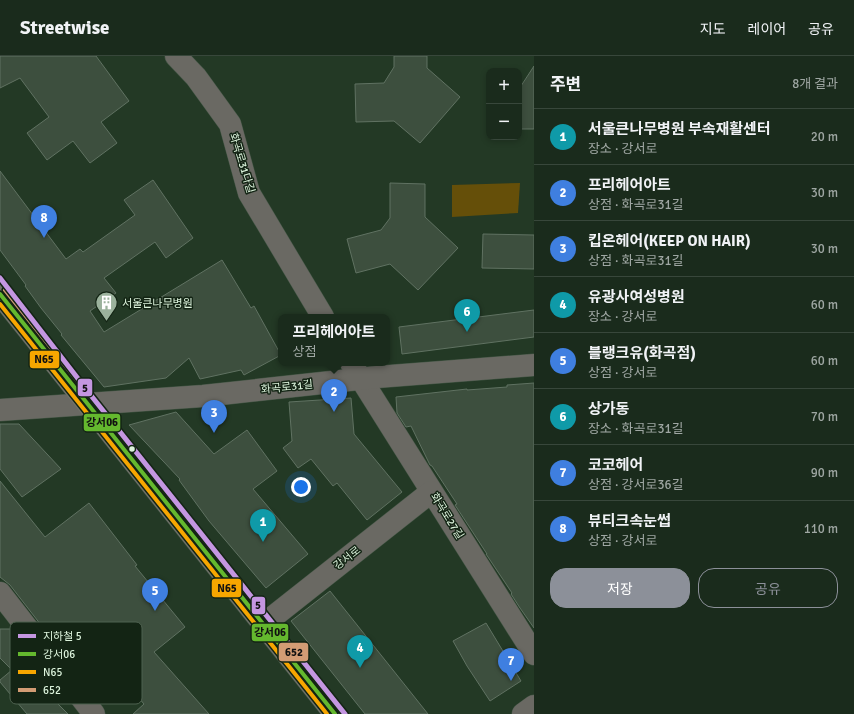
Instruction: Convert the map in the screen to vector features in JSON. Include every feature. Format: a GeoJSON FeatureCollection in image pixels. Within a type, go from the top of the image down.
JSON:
{"type":"FeatureCollection","features":[{"type":"Feature","properties":{"kind":"main road"},"geometry":{"type":"LineString","coordinates":[[0,294],[335,714]]}},
{"type":"Feature","properties":{"kind":"street","name":"화곡로31다길"},"geometry":{"type":"LineString","coordinates":[[181,57],[230,124],[249,193],[321,314]]}},
{"type":"Feature","properties":{"kind":"street","name":"화곡로31길"},"geometry":{"type":"LineString","coordinates":[[0,410],[203,396],[355,371],[534,365]]}},
{"type":"Feature","properties":{"kind":"street","name":"화곡로27길"},"geometry":{"type":"LineString","coordinates":[[355,371],[534,654]]}},
{"type":"Feature","properties":{"kind":"street","name":"강서로"},"geometry":{"type":"LineString","coordinates":[[264,624],[432,492]]}},
{"type":"Feature","properties":{"kind":"street"},"geometry":{"type":"LineString","coordinates":[[3,602],[19,622]]}},
{"type":"Feature","properties":{"kind":"street"},"geometry":{"type":"LineString","coordinates":[[86,704],[94,714]]}},
{"type":"Feature","properties":{"kind":"street"},"geometry":{"type":"LineString","coordinates":[[523,714],[534,706]]}},
{"type":"Feature","properties":{"kind":"shaded area"},"geometry":{"type":"Polygon","coordinates":[[[520,183],[518,213],[452,217],[452,185],[520,183]]]}},
{"type":"Feature","properties":{"kind":"building"},"geometry":{"type":"Polygon","coordinates":[[[0,56],[96,56],[129,101],[101,122],[117,143],[90,163],[73,141],[47,160],[27,133],[49,117],[20,78],[0,88],[0,56]]]}},
{"type":"Feature","properties":{"kind":"building"},"geometry":{"type":"Polygon","coordinates":[[[394,56],[427,56],[427,68],[460,97],[420,143],[394,121],[356,122],[355,84],[384,83],[394,67],[394,56]]]}},
{"type":"Feature","properties":{"kind":"building"},"geometry":{"type":"Polygon","coordinates":[[[534,66],[534,129],[522,129],[522,84],[534,66]]]}},
{"type":"Feature","properties":{"kind":"building"},"geometry":{"type":"Polygon","coordinates":[[[0,171],[66,259],[80,249],[83,252],[135,215],[124,200],[153,180],[193,238],[166,258],[155,242],[104,278],[116,293],[90,311],[104,332],[222,260],[251,308],[254,306],[278,350],[278,357],[244,375],[241,370],[200,379],[189,358],[166,378],[104,387],[61,335],[62,334],[41,308],[0,250],[0,171]]]}},
{"type":"Feature","properties":{"kind":"building"},"geometry":{"type":"Polygon","coordinates":[[[390,183],[425,184],[425,217],[458,248],[418,290],[390,264],[356,273],[347,239],[381,230],[390,218],[390,183]]]}},
{"type":"Feature","properties":{"kind":"building"},"geometry":{"type":"Polygon","coordinates":[[[483,234],[534,235],[534,269],[482,268],[483,234]]]}},
{"type":"Feature","properties":{"kind":"building"},"geometry":{"type":"Polygon","coordinates":[[[534,310],[534,337],[402,354],[399,327],[534,310]]]}},
{"type":"Feature","properties":{"kind":"building"},"geometry":{"type":"Polygon","coordinates":[[[534,383],[534,628],[455,505],[457,504],[430,465],[411,426],[406,427],[397,413],[396,397],[467,389],[507,387],[507,385],[534,383]]]}},
{"type":"Feature","properties":{"kind":"building"},"geometry":{"type":"Polygon","coordinates":[[[351,398],[354,434],[402,492],[367,520],[337,483],[333,486],[311,459],[298,468],[283,448],[292,441],[289,402],[351,398]]]}},
{"type":"Feature","properties":{"kind":"building"},"geometry":{"type":"Polygon","coordinates":[[[176,412],[214,454],[247,430],[277,471],[253,489],[308,554],[266,588],[209,521],[179,480],[180,479],[129,425],[176,412]]]}},
{"type":"Feature","properties":{"kind":"building"},"geometry":{"type":"Polygon","coordinates":[[[0,424],[19,424],[61,469],[22,497],[0,469],[0,424]]]}},
{"type":"Feature","properties":{"kind":"building"},"geometry":{"type":"Polygon","coordinates":[[[0,481],[45,537],[89,503],[137,565],[135,566],[185,627],[154,652],[209,714],[133,714],[144,704],[142,702],[142,622],[39,622],[10,585],[0,577],[0,481]]]}},
{"type":"Feature","properties":{"kind":"building"},"geometry":{"type":"Polygon","coordinates":[[[330,591],[428,714],[365,714],[291,621],[330,591]]]}},
{"type":"Feature","properties":{"kind":"building"},"geometry":{"type":"Polygon","coordinates":[[[486,623],[521,681],[490,701],[467,666],[453,641],[486,623]]]}},
{"type":"Feature","properties":{"kind":"building"},"geometry":{"type":"Polygon","coordinates":[[[0,629],[10,629],[10,668],[0,658],[0,629]]]}},
{"type":"Feature","properties":{"kind":"building"},"geometry":{"type":"Polygon","coordinates":[[[10,672],[10,694],[0,682],[0,680],[10,672]]]}},
{"type":"Feature","properties":{"kind":"building"},"geometry":{"type":"Polygon","coordinates":[[[19,704],[58,704],[68,714],[27,714],[19,704]]]}},
{"type":"Feature","properties":{"kind":"metro line","name":"5"},"geometry":{"type":"LineString","coordinates":[[0,278],[93,398],[345,714]]}},
{"type":"Feature","properties":{"kind":"transit line","name":"652"},"geometry":{"type":"LineString","coordinates":[[5,290],[340,710]]}},
{"type":"Feature","properties":{"kind":"transit line","name":"강서06"},"geometry":{"type":"LineString","coordinates":[[0,294],[335,714]]}},
{"type":"Feature","properties":{"kind":"transit line","name":"N65"},"geometry":{"type":"LineString","coordinates":[[0,304],[327,714]]}},
{"type":"Feature","properties":{"kind":"place","name":"뷰티크속눈썹"},"geometry":{"type":"Point","coordinates":[44,238]}},
{"type":"Feature","properties":{"kind":"place","name":"서울큰나무병원"},"geometry":{"type":"Point","coordinates":[106,322]}},
{"type":"Feature","properties":{"kind":"place","name":"상가동"},"geometry":{"type":"Point","coordinates":[467,332]}},
{"type":"Feature","properties":{"kind":"place","name":"프리헤어아트"},"geometry":{"type":"Point","coordinates":[334,412]}},
{"type":"Feature","properties":{"kind":"place","name":"킵온헤어(KEEP ON HAIR)"},"geometry":{"type":"Point","coordinates":[214,433]}},
{"type":"Feature","properties":{"kind":"place","name":"서울큰나무병원 부속재활센터"},"geometry":{"type":"Point","coordinates":[263,542]}},
{"type":"Feature","properties":{"kind":"place","name":"블랭크유(화곡점)"},"geometry":{"type":"Point","coordinates":[155,611]}},
{"type":"Feature","properties":{"kind":"place","name":"유광사여성병원"},"geometry":{"type":"Point","coordinates":[360,668]}},
{"type":"Feature","properties":{"kind":"place","name":"코코헤어"},"geometry":{"type":"Point","coordinates":[511,681]}}]}
